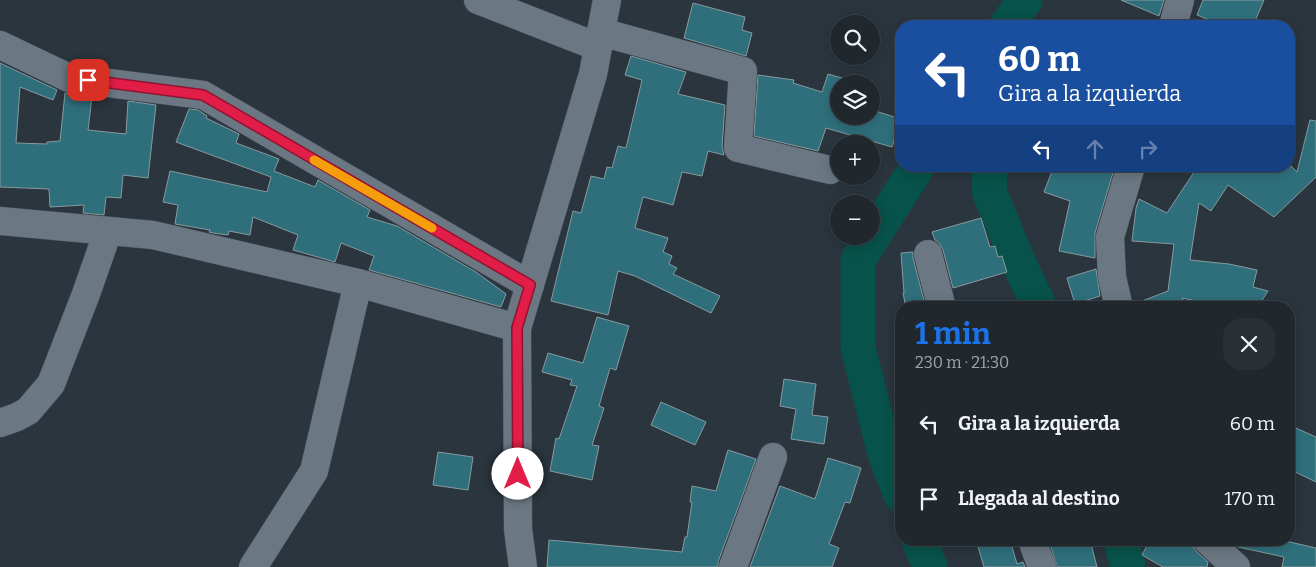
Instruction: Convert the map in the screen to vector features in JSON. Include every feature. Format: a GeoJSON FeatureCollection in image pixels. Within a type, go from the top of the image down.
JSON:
{"type":"FeatureCollection","features":[{"type":"Feature","properties":{"kind":"street"},"geometry":{"type":"LineString","coordinates":[[478,0],[600,40],[743,71],[738,148],[830,170]]}},
{"type":"Feature","properties":{"kind":"street"},"geometry":{"type":"LineString","coordinates":[[523,567],[518,529],[517,328],[594,74],[606,0]]}},
{"type":"Feature","properties":{"kind":"street"},"geometry":{"type":"LineString","coordinates":[[1175,20],[1180,0]]}},
{"type":"Feature","properties":{"kind":"street"},"geometry":{"type":"LineString","coordinates":[[0,45],[69,78],[203,95],[530,285]]}},
{"type":"Feature","properties":{"kind":"street"},"geometry":{"type":"LineString","coordinates":[[1117,301],[1112,277],[1110,238],[1129,172]]}},
{"type":"Feature","properties":{"kind":"street"},"geometry":{"type":"LineString","coordinates":[[0,221],[152,235],[358,283],[517,328]]}},
{"type":"Feature","properties":{"kind":"street"},"geometry":{"type":"LineString","coordinates":[[0,423],[17,417],[28,410],[51,384],[108,231]]}},
{"type":"Feature","properties":{"kind":"street"},"geometry":{"type":"LineString","coordinates":[[928,254],[940,301]]}},
{"type":"Feature","properties":{"kind":"street"},"geometry":{"type":"LineString","coordinates":[[254,567],[314,472],[358,283]]}},
{"type":"Feature","properties":{"kind":"street"},"geometry":{"type":"LineString","coordinates":[[733,567],[773,457]]}},
{"type":"Feature","properties":{"kind":"street"},"geometry":{"type":"LineString","coordinates":[[1034,546],[1042,567]]}},
{"type":"Feature","properties":{"kind":"street"},"geometry":{"type":"LineString","coordinates":[[1214,546],[1236,567]]}},
{"type":"Feature","properties":{"kind":"building"},"geometry":{"type":"Polygon","coordinates":[[[1121,0],[1164,0],[1159,16],[1121,0]]]}},
{"type":"Feature","properties":{"kind":"building"},"geometry":{"type":"Polygon","coordinates":[[[1203,0],[1264,0],[1256,20],[1209,20],[1197,15],[1203,0]]]}},
{"type":"Feature","properties":{"kind":"building"},"geometry":{"type":"Polygon","coordinates":[[[693,3],[745,17],[742,30],[752,33],[746,56],[684,38],[693,3]]]}},
{"type":"Feature","properties":{"kind":"building"},"geometry":{"type":"Polygon","coordinates":[[[631,56],[686,72],[678,94],[725,105],[722,147],[724,155],[708,151],[702,176],[682,172],[673,205],[643,197],[635,228],[668,238],[663,252],[672,256],[669,264],[677,268],[673,274],[720,296],[711,313],[635,276],[618,271],[608,315],[551,301],[573,211],[581,213],[591,176],[604,179],[607,167],[612,168],[618,146],[626,148],[642,80],[625,75],[631,56]]]}},
{"type":"Feature","properties":{"kind":"building"},"geometry":{"type":"Polygon","coordinates":[[[0,63],[57,90],[53,100],[20,87],[16,143],[47,144],[47,142],[60,141],[65,93],[92,97],[88,130],[126,134],[128,101],[156,105],[148,178],[123,175],[121,198],[106,197],[104,215],[83,213],[84,205],[50,207],[49,189],[0,187],[0,63]]]}},
{"type":"Feature","properties":{"kind":"building"},"geometry":{"type":"Polygon","coordinates":[[[828,74],[832,75],[830,125],[880,125],[880,112],[895,117],[895,138],[892,147],[880,144],[880,135],[850,135],[826,128],[818,151],[754,136],[758,75],[794,80],[793,83],[822,92],[828,74]]]}},
{"type":"Feature","properties":{"kind":"building"},"geometry":{"type":"Polygon","coordinates":[[[189,109],[198,110],[207,116],[206,118],[239,134],[236,143],[279,159],[274,171],[315,187],[318,180],[370,210],[367,217],[397,226],[476,272],[506,294],[501,307],[369,270],[374,256],[341,243],[335,262],[293,250],[298,235],[253,217],[250,235],[229,231],[228,235],[213,233],[209,232],[210,230],[175,224],[178,205],[163,202],[170,171],[267,192],[271,177],[176,142],[189,109]]]}},
{"type":"Feature","properties":{"kind":"building"},"geometry":{"type":"Polygon","coordinates":[[[1310,120],[1316,121],[1316,177],[1274,217],[1228,185],[1211,211],[1199,203],[1190,260],[1229,264],[1257,270],[1253,287],[1268,291],[1262,301],[1196,301],[1182,298],[1183,301],[1142,301],[1168,291],[1174,244],[1132,241],[1139,199],[1167,213],[1194,172],[1295,172],[1295,170],[1297,172],[1310,120]]]}},
{"type":"Feature","properties":{"kind":"building"},"geometry":{"type":"Polygon","coordinates":[[[1052,172],[1113,172],[1095,233],[1095,258],[1059,251],[1070,201],[1044,192],[1052,172]]]}},
{"type":"Feature","properties":{"kind":"building"},"geometry":{"type":"Polygon","coordinates":[[[981,218],[990,247],[995,246],[998,257],[1002,256],[1007,272],[953,288],[943,250],[935,240],[932,232],[981,218]]]}},
{"type":"Feature","properties":{"kind":"building"},"geometry":{"type":"Polygon","coordinates":[[[913,252],[924,301],[905,301],[901,253],[913,252]]]}},
{"type":"Feature","properties":{"kind":"building"},"geometry":{"type":"Polygon","coordinates":[[[1096,269],[1100,296],[1084,301],[1074,301],[1067,278],[1096,269]]]}},
{"type":"Feature","properties":{"kind":"building"},"geometry":{"type":"Polygon","coordinates":[[[597,317],[629,326],[616,370],[610,368],[599,406],[604,408],[592,445],[599,446],[592,480],[550,471],[556,438],[559,439],[577,386],[570,385],[572,380],[542,372],[548,353],[583,363],[597,317]]]}},
{"type":"Feature","properties":{"kind":"building"},"geometry":{"type":"Polygon","coordinates":[[[784,379],[816,384],[812,415],[828,417],[824,444],[791,439],[796,409],[780,406],[784,379]]]}},
{"type":"Feature","properties":{"kind":"building"},"geometry":{"type":"Polygon","coordinates":[[[661,402],[706,422],[695,445],[651,425],[661,402]]]}},
{"type":"Feature","properties":{"kind":"building"},"geometry":{"type":"Polygon","coordinates":[[[1295,428],[1316,437],[1316,482],[1295,472],[1295,428]]]}},
{"type":"Feature","properties":{"kind":"building"},"geometry":{"type":"Polygon","coordinates":[[[728,450],[756,459],[718,562],[718,567],[547,567],[549,540],[682,552],[685,537],[687,537],[692,502],[690,502],[692,486],[716,491],[728,450]]]}},
{"type":"Feature","properties":{"kind":"building"},"geometry":{"type":"Polygon","coordinates":[[[438,452],[473,457],[468,490],[433,485],[438,452]]]}},
{"type":"Feature","properties":{"kind":"building"},"geometry":{"type":"Polygon","coordinates":[[[828,458],[861,468],[850,503],[845,502],[829,544],[839,548],[832,567],[750,567],[780,486],[815,499],[828,458]]]}},
{"type":"Feature","properties":{"kind":"building"},"geometry":{"type":"Polygon","coordinates":[[[1295,543],[1316,548],[1316,567],[1282,567],[1284,557],[1238,547],[1295,546],[1295,543]]]}},
{"type":"Feature","properties":{"kind":"building"},"geometry":{"type":"Polygon","coordinates":[[[978,546],[1012,546],[1017,564],[1023,562],[1025,567],[984,567],[978,546]]]}},
{"type":"Feature","properties":{"kind":"building"},"geometry":{"type":"Polygon","coordinates":[[[1051,546],[1092,546],[1097,567],[1057,567],[1051,546]]]}},
{"type":"Feature","properties":{"kind":"building"},"geometry":{"type":"Polygon","coordinates":[[[1147,546],[1193,546],[1208,562],[1207,567],[1163,567],[1142,555],[1147,546]]]}},
{"type":"Feature","properties":{"kind":"waterway"},"geometry":{"type":"LineString","coordinates":[[1010,20],[1025,0]]}},
{"type":"Feature","properties":{"kind":"waterway"},"geometry":{"type":"LineString","coordinates":[[895,480],[885,454],[858,348],[858,260],[914,172]]}},
{"type":"Feature","properties":{"kind":"waterway"},"geometry":{"type":"LineString","coordinates":[[990,172],[989,191],[1037,301]]}},
{"type":"Feature","properties":{"kind":"waterway"},"geometry":{"type":"LineString","coordinates":[[921,546],[930,567]]}},
{"type":"Feature","properties":{"kind":"waterway"},"geometry":{"type":"LineString","coordinates":[[1123,546],[1128,567]]}},
{"type":"Feature","properties":{"kind":"slow traffic"},"geometry":{"type":"LineString","coordinates":[[314,160],[432,228]]}},
{"type":"Feature","properties":{"kind":"route"},"geometry":{"type":"LineString","coordinates":[[88,80],[203,95],[530,285],[517,328],[518,474]]}}]}
